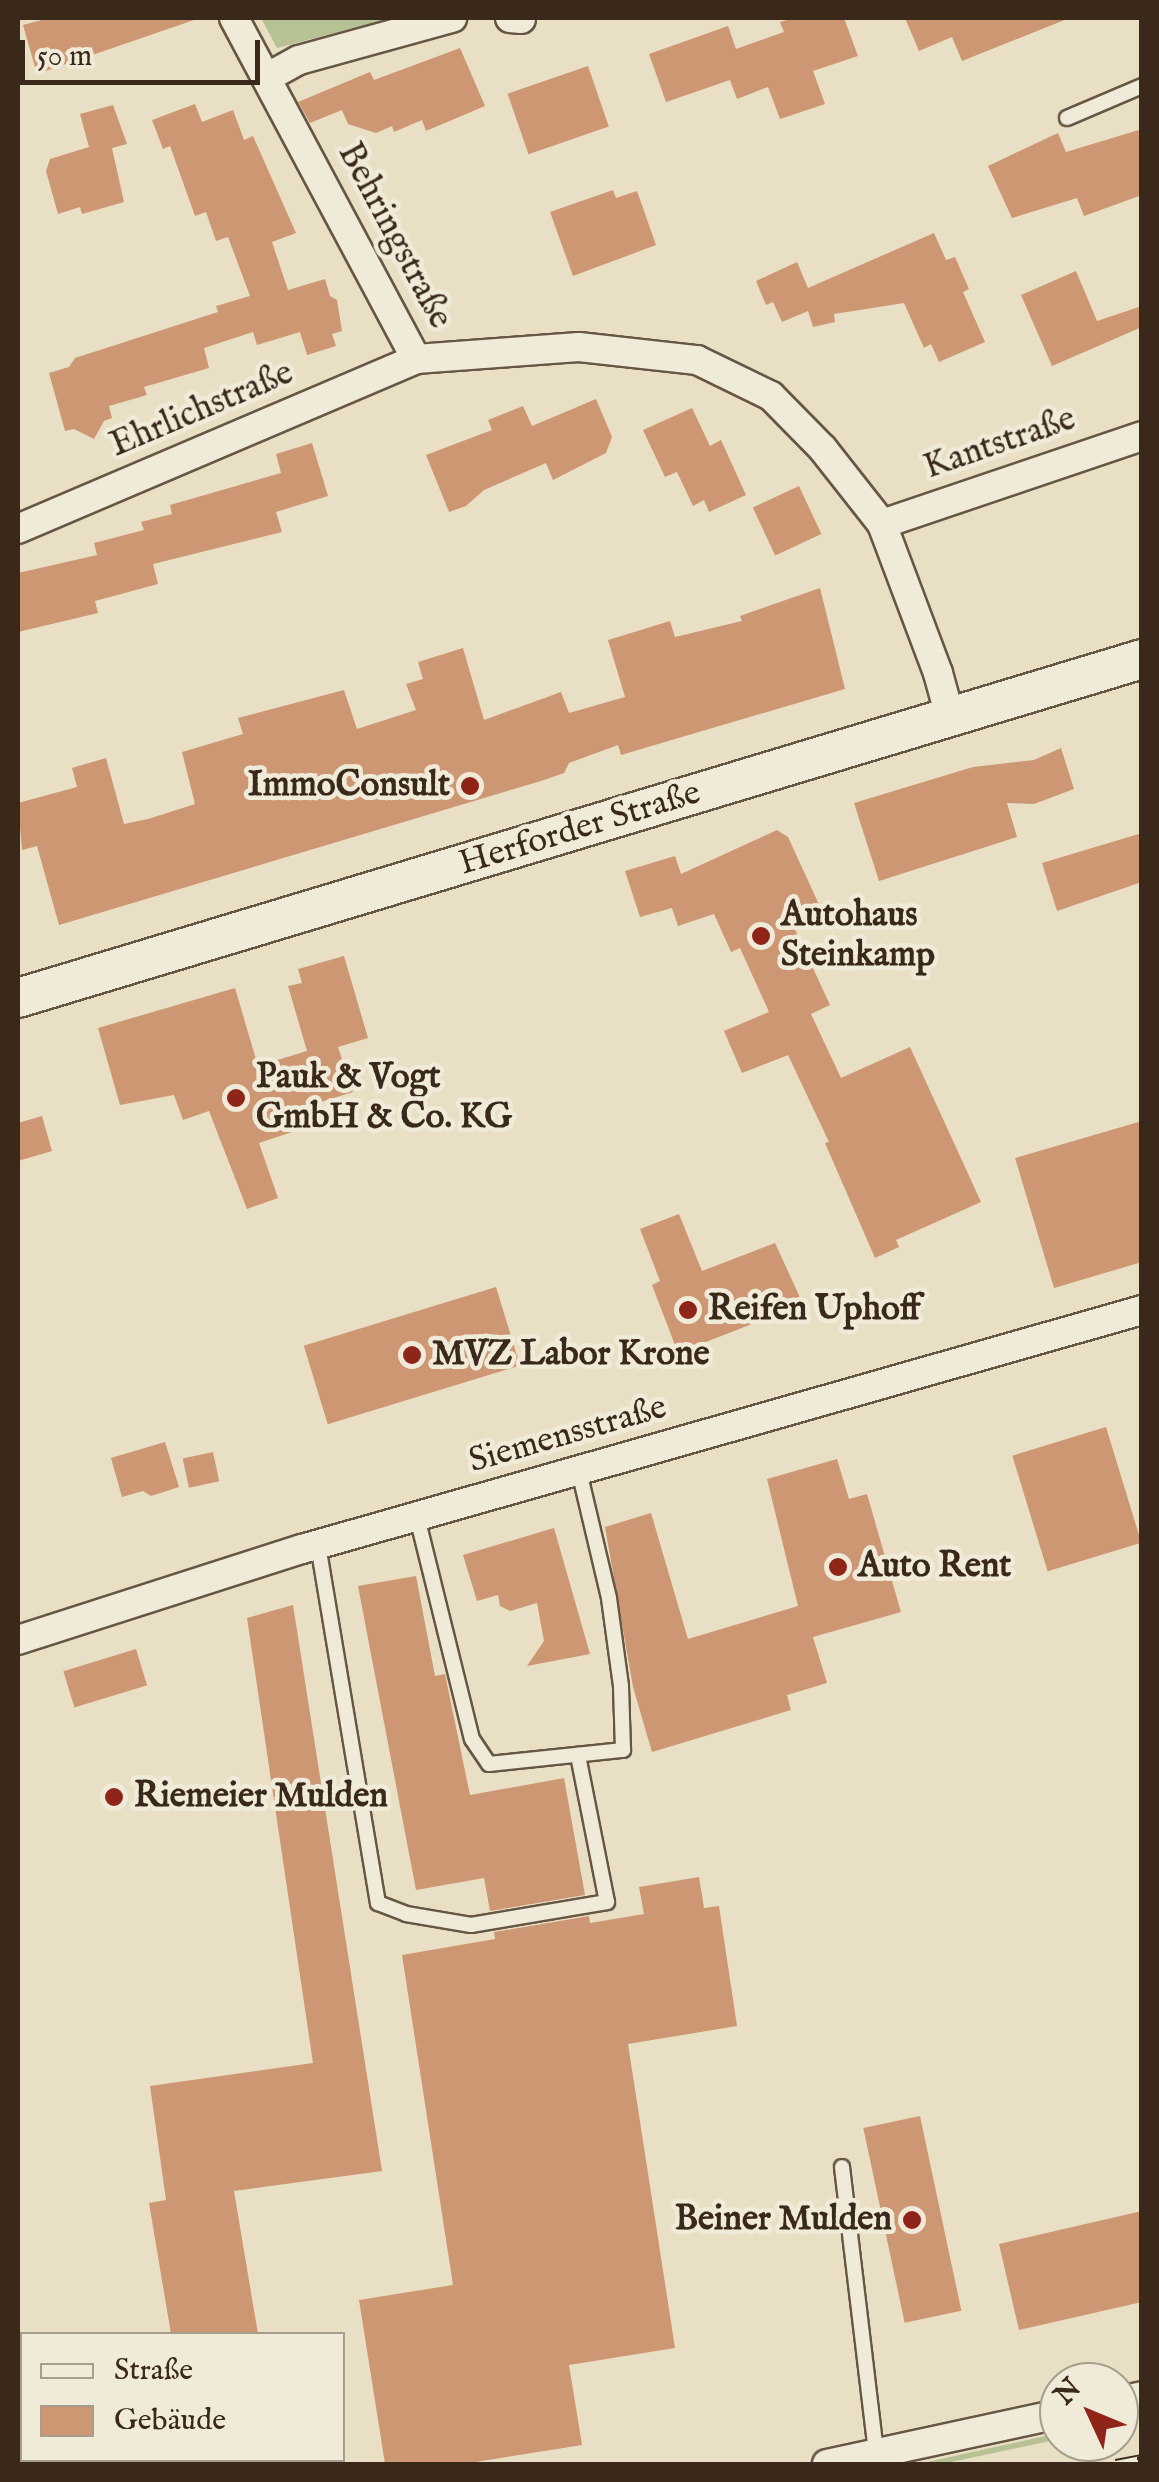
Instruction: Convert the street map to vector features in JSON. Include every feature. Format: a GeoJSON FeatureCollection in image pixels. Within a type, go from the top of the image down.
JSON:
{"type":"FeatureCollection","features":[{"type":"Feature","properties":{"kind":"main road","name":"Herforder Straße"},"geometry":{"type":"LineString","coordinates":[[18,998],[1142,659]]}},
{"type":"Feature","properties":{"kind":"street","name":"Behringstraße"},"geometry":{"type":"LineString","coordinates":[[234,18],[416,359],[579,347],[697,360],[772,396],[823,448],[882,524],[938,673],[950,717]]}},
{"type":"Feature","properties":{"kind":"street"},"geometry":{"type":"LineString","coordinates":[[268,77],[299,60],[452,18]]}},
{"type":"Feature","properties":{"kind":"street","name":"Ehrlichstraße"},"geometry":{"type":"LineString","coordinates":[[18,529],[416,359]]}},
{"type":"Feature","properties":{"kind":"street","name":"Kantstraße"},"geometry":{"type":"LineString","coordinates":[[882,524],[1142,436]]}},
{"type":"Feature","properties":{"kind":"street","name":"Siemensstraße"},"geometry":{"type":"LineString","coordinates":[[18,1640],[318,1544],[1142,1310]]}},
{"type":"Feature","properties":{"kind":"street"},"geometry":{"type":"LineString","coordinates":[[827,2464],[1039,2418]]}},
{"type":"Feature","properties":{"kind":"lane"},"geometry":{"type":"LineString","coordinates":[[1067,118],[1142,86]]}},
{"type":"Feature","properties":{"kind":"lane"},"geometry":{"type":"LineString","coordinates":[[416,1517],[472,1738],[489,1764],[623,1750],[621,1686],[609,1598],[580,1471]]}},
{"type":"Feature","properties":{"kind":"lane"},"geometry":{"type":"LineString","coordinates":[[318,1544],[378,1903],[406,1914],[471,1925],[607,1902],[578,1755]]}},
{"type":"Feature","properties":{"kind":"lane"},"geometry":{"type":"LineString","coordinates":[[842,2166],[876,2454]]}},
{"type":"Feature","properties":{"kind":"green space"},"geometry":{"type":"Polygon","coordinates":[[[261,18],[392,18],[277,48],[261,18]]]}},
{"type":"Feature","properties":{"kind":"green space"},"geometry":{"type":"Polygon","coordinates":[[[1039,2437],[1039,2443],[942,2464],[918,2464],[1039,2437]]]}},
{"type":"Feature","properties":{"kind":"building"},"geometry":{"type":"Polygon","coordinates":[[[49,18],[194,20],[37,74],[23,25],[49,18]]]}},
{"type":"Feature","properties":{"kind":"building"},"geometry":{"type":"Polygon","coordinates":[[[794,18],[844,18],[858,56],[813,71],[825,104],[780,119],[768,87],[737,99],[730,80],[666,102],[649,54],[728,26],[736,49],[784,32],[780,22],[794,18]]]}},
{"type":"Feature","properties":{"kind":"building"},"geometry":{"type":"Polygon","coordinates":[[[905,18],[1067,19],[962,61],[952,37],[919,51],[905,18]]]}},
{"type":"Feature","properties":{"kind":"building"},"geometry":{"type":"Polygon","coordinates":[[[460,48],[485,106],[426,131],[422,120],[394,132],[392,126],[376,133],[348,124],[342,110],[310,123],[298,102],[370,72],[374,80],[460,48]]]}},
{"type":"Feature","properties":{"kind":"building"},"geometry":{"type":"Polygon","coordinates":[[[588,66],[609,127],[528,154],[508,94],[588,66]]]}},
{"type":"Feature","properties":{"kind":"building"},"geometry":{"type":"Polygon","coordinates":[[[195,104],[202,122],[233,110],[244,140],[253,136],[296,233],[272,242],[288,290],[325,279],[330,296],[337,300],[342,331],[332,334],[336,346],[307,355],[300,332],[257,345],[253,332],[204,348],[209,368],[144,387],[147,395],[109,406],[112,418],[104,421],[94,439],[74,429],[65,431],[49,373],[69,367],[75,358],[218,312],[216,306],[250,296],[228,237],[216,241],[206,212],[195,216],[170,146],[163,149],[152,120],[195,104]]]}},
{"type":"Feature","properties":{"kind":"building"},"geometry":{"type":"Polygon","coordinates":[[[113,105],[127,144],[112,148],[124,202],[82,214],[80,207],[58,214],[46,171],[50,159],[89,147],[80,114],[113,105]]]}},
{"type":"Feature","properties":{"kind":"building"},"geometry":{"type":"Polygon","coordinates":[[[1142,129],[1142,195],[1084,216],[1077,198],[1012,218],[988,166],[1058,133],[1066,152],[1142,129]]]}},
{"type":"Feature","properties":{"kind":"building"},"geometry":{"type":"Polygon","coordinates":[[[613,190],[616,198],[637,191],[656,245],[573,276],[550,212],[613,190]]]}},
{"type":"Feature","properties":{"kind":"building"},"geometry":{"type":"Polygon","coordinates":[[[934,233],[946,260],[955,257],[969,289],[963,292],[985,342],[939,362],[931,344],[924,348],[904,303],[834,314],[835,322],[813,327],[808,311],[782,322],[773,302],[766,305],[756,281],[797,262],[808,288],[934,233]]]}},
{"type":"Feature","properties":{"kind":"building"},"geometry":{"type":"Polygon","coordinates":[[[1076,271],[1097,321],[1142,306],[1142,327],[1052,366],[1021,295],[1076,271]]]}},
{"type":"Feature","properties":{"kind":"building"},"geometry":{"type":"Polygon","coordinates":[[[596,399],[612,437],[606,453],[553,480],[546,463],[484,490],[466,506],[449,512],[426,455],[492,430],[488,420],[523,406],[532,426],[596,399]]]}},
{"type":"Feature","properties":{"kind":"building"},"geometry":{"type":"Polygon","coordinates":[[[692,408],[710,446],[721,440],[746,495],[709,512],[704,500],[693,506],[677,472],[665,477],[643,430],[692,408]]]}},
{"type":"Feature","properties":{"kind":"building"},"geometry":{"type":"Polygon","coordinates":[[[312,443],[328,496],[276,512],[282,532],[153,564],[158,584],[95,601],[98,613],[18,632],[18,573],[97,555],[94,543],[144,530],[141,522],[172,514],[170,505],[281,473],[276,454],[312,443]]]}},
{"type":"Feature","properties":{"kind":"building"},"geometry":{"type":"Polygon","coordinates":[[[799,486],[821,534],[775,556],[753,508],[799,486]]]}},
{"type":"Feature","properties":{"kind":"building"},"geometry":{"type":"Polygon","coordinates":[[[820,588],[845,689],[621,755],[618,745],[569,763],[564,773],[541,781],[59,925],[37,846],[22,850],[18,803],[77,787],[72,768],[106,758],[124,824],[148,819],[195,804],[182,752],[243,734],[238,718],[344,690],[357,729],[416,710],[406,684],[423,679],[418,662],[463,648],[484,720],[561,692],[569,713],[625,697],[608,640],[670,621],[675,637],[742,621],[740,616],[820,588]]]}},
{"type":"Feature","properties":{"kind":"building"},"geometry":{"type":"Polygon","coordinates":[[[1061,748],[1074,789],[1034,804],[1007,803],[1017,837],[879,881],[854,803],[973,767],[1034,760],[1061,748]]]}},
{"type":"Feature","properties":{"kind":"building"},"geometry":{"type":"Polygon","coordinates":[[[777,830],[788,837],[822,911],[793,925],[830,1005],[811,1014],[841,1078],[910,1047],[981,1202],[896,1240],[899,1247],[875,1258],[825,1143],[829,1142],[788,1055],[742,1073],[724,1031],[769,1012],[740,948],[731,952],[714,914],[678,926],[672,908],[640,917],[625,871],[675,856],[681,874],[777,830]]]}},
{"type":"Feature","properties":{"kind":"building"},"geometry":{"type":"Polygon","coordinates":[[[1142,833],[1142,882],[1057,911],[1042,863],[1142,833]]]}},
{"type":"Feature","properties":{"kind":"building"},"geometry":{"type":"Polygon","coordinates":[[[344,956],[368,1038],[338,1047],[353,1092],[308,1106],[316,1124],[259,1143],[278,1198],[247,1209],[209,1111],[183,1120],[174,1095],[120,1105],[98,1028],[235,988],[258,1066],[307,1051],[288,986],[302,983],[298,969],[344,956]]]}},
{"type":"Feature","properties":{"kind":"building"},"geometry":{"type":"Polygon","coordinates":[[[42,1116],[52,1151],[18,1161],[18,1123],[42,1116]]]}},
{"type":"Feature","properties":{"kind":"building"},"geometry":{"type":"Polygon","coordinates":[[[1142,1121],[1142,1262],[1054,1288],[1015,1158],[1142,1121]]]}},
{"type":"Feature","properties":{"kind":"building"},"geometry":{"type":"Polygon","coordinates":[[[679,1214],[702,1271],[775,1243],[803,1304],[678,1353],[652,1285],[660,1281],[640,1229],[679,1214]]]}},
{"type":"Feature","properties":{"kind":"building","name":"MVZ Labor Krone"},"geometry":{"type":"Polygon","coordinates":[[[496,1287],[520,1365],[328,1424],[304,1346],[496,1287]]]}},
{"type":"Feature","properties":{"kind":"building"},"geometry":{"type":"Polygon","coordinates":[[[1106,1427],[1141,1543],[1048,1571],[1012,1456],[1106,1427]]]}},
{"type":"Feature","properties":{"kind":"building"},"geometry":{"type":"Polygon","coordinates":[[[165,1442],[179,1487],[151,1496],[143,1491],[122,1497],[111,1458],[165,1442]]]}},
{"type":"Feature","properties":{"kind":"building"},"geometry":{"type":"Polygon","coordinates":[[[213,1452],[219,1481],[189,1488],[183,1458],[213,1452]]]}},
{"type":"Feature","properties":{"kind":"building"},"geometry":{"type":"Polygon","coordinates":[[[837,1459],[849,1499],[867,1494],[901,1612],[813,1637],[827,1683],[787,1695],[791,1710],[652,1752],[633,1687],[605,1527],[651,1513],[688,1639],[798,1606],[767,1479],[837,1459]]]}},
{"type":"Feature","properties":{"kind":"building"},"geometry":{"type":"Polygon","coordinates":[[[554,1528],[590,1654],[527,1666],[544,1641],[537,1603],[510,1611],[500,1606],[498,1595],[477,1601],[463,1555],[554,1528]]]}},
{"type":"Feature","properties":{"kind":"building"},"geometry":{"type":"Polygon","coordinates":[[[416,1576],[435,1676],[445,1674],[470,1795],[564,1778],[585,1895],[490,1911],[484,1878],[416,1890],[358,1586],[416,1576]]]}},
{"type":"Feature","properties":{"kind":"building"},"geometry":{"type":"Polygon","coordinates":[[[293,1605],[382,2171],[234,2191],[258,2332],[171,2332],[149,2203],[166,2200],[150,2086],[313,2063],[247,1618],[293,1605]]]}},
{"type":"Feature","properties":{"kind":"building"},"geometry":{"type":"Polygon","coordinates":[[[136,1649],[147,1685],[74,1708],[63,1671],[136,1649]]]}},
{"type":"Feature","properties":{"kind":"building"},"geometry":{"type":"Polygon","coordinates":[[[699,1877],[704,1908],[719,1906],[737,2026],[628,2044],[675,2348],[569,2365],[582,2445],[463,2464],[385,2464],[359,2300],[453,2285],[402,1955],[495,1939],[494,1932],[589,1916],[590,1923],[644,1914],[639,1887],[699,1877]]]}},
{"type":"Feature","properties":{"kind":"building","name":"Beiner Mulden"},"geometry":{"type":"Polygon","coordinates":[[[920,2116],[961,2311],[905,2323],[863,2128],[920,2116]]]}},
{"type":"Feature","properties":{"kind":"building"},"geometry":{"type":"Polygon","coordinates":[[[1142,2211],[1142,2302],[1019,2330],[999,2244],[1142,2211]]]}},
{"type":"Feature","properties":{"kind":"railway"},"geometry":{"type":"LineString","coordinates":[[1116,2464],[1142,2459]]}},
{"type":"Feature","properties":{"kind":"place","name":"ImmoConsult"},"geometry":{"type":"Point","coordinates":[470,786]}},
{"type":"Feature","properties":{"kind":"place","name":"Autohaus Steinkamp"},"geometry":{"type":"Point","coordinates":[761,936]}},
{"type":"Feature","properties":{"kind":"place","name":"Pauk & Vogt GmbH & Co. KG"},"geometry":{"type":"Point","coordinates":[236,1098]}},
{"type":"Feature","properties":{"kind":"place","name":"Reifen Uphoff"},"geometry":{"type":"Point","coordinates":[688,1310]}},
{"type":"Feature","properties":{"kind":"place","name":"MVZ Labor Krone"},"geometry":{"type":"Point","coordinates":[412,1355]}},
{"type":"Feature","properties":{"kind":"place","name":"Auto Rent"},"geometry":{"type":"Point","coordinates":[838,1567]}},
{"type":"Feature","properties":{"kind":"place","name":"Riemeier Mulden"},"geometry":{"type":"Point","coordinates":[114,1797]}},
{"type":"Feature","properties":{"kind":"place","name":"Beiner Mulden"},"geometry":{"type":"Point","coordinates":[912,2220]}}]}
